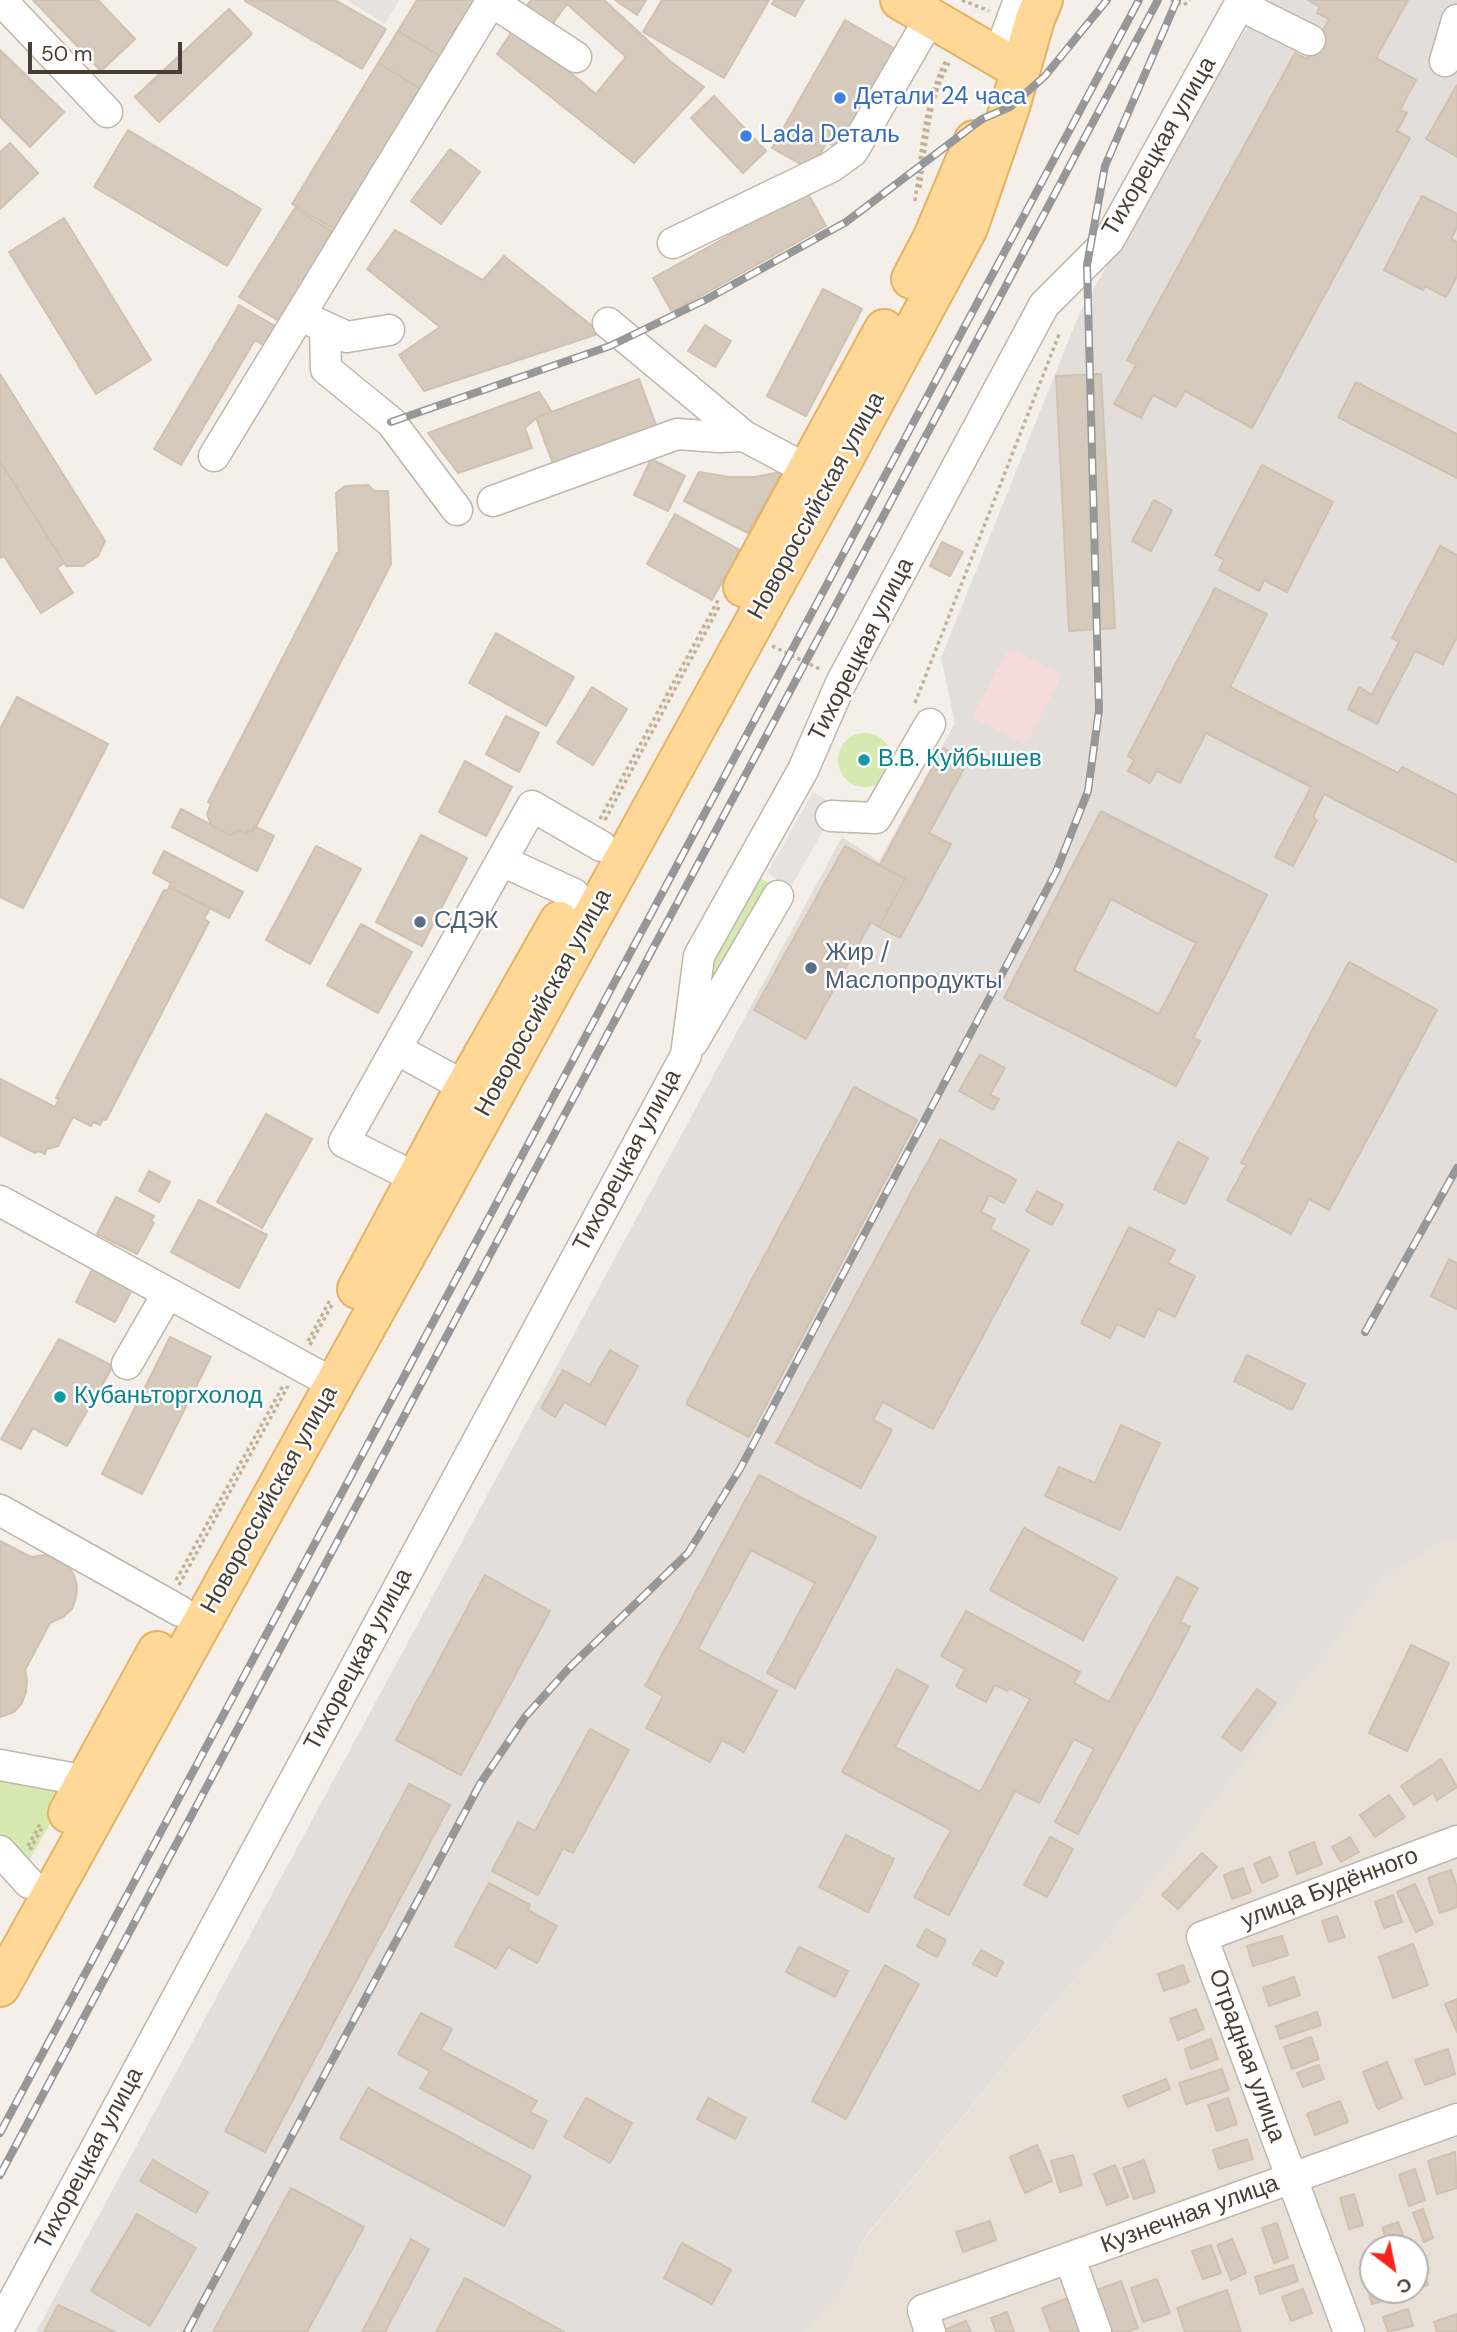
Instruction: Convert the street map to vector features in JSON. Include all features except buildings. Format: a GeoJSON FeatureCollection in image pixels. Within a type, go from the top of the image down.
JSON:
{"type":"FeatureCollection","features":[{"type":"Feature","properties":{"kind":"main road","name":"Новороссийская улица"},"geometry":{"type":"LineString","coordinates":[[0,1931],[29,1884],[180,1611],[323,1378],[416,1178],[478,1094],[574,894],[933,237],[982,119],[1043,0]]}},
{"type":"Feature","properties":{"kind":"main road"},"geometry":{"type":"LineString","coordinates":[[923,5],[1009,64]]}},
{"type":"Feature","properties":{"kind":"main road","name":"Новороссийская улица"},"geometry":{"type":"LineString","coordinates":[[0,1987],[323,1378],[478,1094],[834,477],[968,228],[999,141],[1009,64]]}},
{"type":"Feature","properties":{"kind":"street"},"geometry":{"type":"LineString","coordinates":[[1,0],[107,112]]}},
{"type":"Feature","properties":{"kind":"street"},"geometry":{"type":"LineString","coordinates":[[214,456],[312,321],[492,1],[576,57]]}},
{"type":"Feature","properties":{"kind":"street","name":"Новороссийская улица"},"geometry":{"type":"LineString","coordinates":[[1007,3],[1009,64]]}},
{"type":"Feature","properties":{"kind":"street"},"geometry":{"type":"LineString","coordinates":[[1241,3],[1310,40]]}},
{"type":"Feature","properties":{"kind":"street","name":"Тихорецкая улица"},"geometry":{"type":"LineString","coordinates":[[0,2326],[685,1055],[699,957],[803,770],[841,682],[1044,305],[1110,240],[1241,3]]}},
{"type":"Feature","properties":{"kind":"street"},"geometry":{"type":"LineString","coordinates":[[673,243],[831,167],[853,151],[923,5]]}},
{"type":"Feature","properties":{"kind":"street"},"geometry":{"type":"LineString","coordinates":[[1445,61],[1457,20]]}},
{"type":"Feature","properties":{"kind":"street"},"geometry":{"type":"LineString","coordinates":[[312,321],[347,337],[389,330]]}},
{"type":"Feature","properties":{"kind":"street"},"geometry":{"type":"LineString","coordinates":[[312,321],[326,369],[391,422],[457,510]]}},
{"type":"Feature","properties":{"kind":"street"},"geometry":{"type":"LineString","coordinates":[[608,323],[744,436],[806,469]]}},
{"type":"Feature","properties":{"kind":"street"},"geometry":{"type":"LineString","coordinates":[[494,501],[677,434],[744,436]]}},
{"type":"Feature","properties":{"kind":"street"},"geometry":{"type":"LineString","coordinates":[[831,816],[876,818],[921,720]]}},
{"type":"Feature","properties":{"kind":"street"},"geometry":{"type":"LineString","coordinates":[[416,1178],[345,1142],[396,1049],[532,806],[601,846]]}},
{"type":"Feature","properties":{"kind":"street"},"geometry":{"type":"LineString","coordinates":[[502,861],[574,894]]}},
{"type":"Feature","properties":{"kind":"street"},"geometry":{"type":"LineString","coordinates":[[685,1055],[778,896]]}},
{"type":"Feature","properties":{"kind":"street"},"geometry":{"type":"LineString","coordinates":[[396,1049],[478,1094]]}},
{"type":"Feature","properties":{"kind":"street"},"geometry":{"type":"LineString","coordinates":[[0,1201],[323,1378]]}},
{"type":"Feature","properties":{"kind":"street"},"geometry":{"type":"LineString","coordinates":[[127,1364],[168,1293]]}},
{"type":"Feature","properties":{"kind":"street"},"geometry":{"type":"LineString","coordinates":[[0,1510],[180,1611]]}},
{"type":"Feature","properties":{"kind":"street"},"geometry":{"type":"LineString","coordinates":[[0,1765],[71,1777],[85,1782]]}},
{"type":"Feature","properties":{"kind":"street","name":"улица Будённого"},"geometry":{"type":"LineString","coordinates":[[1202,1937],[1457,1841]]}},
{"type":"Feature","properties":{"kind":"street"},"geometry":{"type":"LineString","coordinates":[[0,1851],[29,1884]]}},
{"type":"Feature","properties":{"kind":"street","name":"Отрадная улица"},"geometry":{"type":"LineString","coordinates":[[1202,1937],[1349,2332]]}},
{"type":"Feature","properties":{"kind":"street","name":"Кузнечная улица"},"geometry":{"type":"LineString","coordinates":[[927,2321],[1070,2259],[1457,2119]]}},
{"type":"Feature","properties":{"kind":"street"},"geometry":{"type":"LineString","coordinates":[[1070,2259],[1096,2332]]}},
{"type":"Feature","properties":{"kind":"path"},"geometry":{"type":"LineString","coordinates":[[1171,0],[1184,5],[1190,0]]}},
{"type":"Feature","properties":{"kind":"path"},"geometry":{"type":"LineString","coordinates":[[923,5],[990,12],[1007,3]]}},
{"type":"Feature","properties":{"kind":"path"},"geometry":{"type":"LineString","coordinates":[[921,720],[1062,325]]}},
{"type":"Feature","properties":{"kind":"shaded area"},"geometry":{"type":"Polygon","coordinates":[[[347,0],[399,0],[385,24],[347,0]]]}},
{"type":"Feature","properties":{"kind":"shaded area"},"geometry":{"type":"Polygon","coordinates":[[[1263,0],[1457,0],[1457,1541],[1444,1540],[1383,1579],[1158,1877],[862,2241],[847,2285],[805,2332],[36,2332],[842,837],[879,861],[955,723],[941,658],[1080,312],[1263,0]]]}},
{"type":"Feature","properties":{"kind":"shaded area"},"geometry":{"type":"Polygon","coordinates":[[[1009,648],[1062,675],[1025,745],[972,717],[1009,648]]]}},
{"type":"Feature","properties":{"kind":"shaded area"},"geometry":{"type":"Polygon","coordinates":[[[813,792],[837,806],[791,887],[767,873],[813,792]]]}},
{"type":"Feature","properties":{"kind":"shaded area"},"geometry":{"type":"Polygon","coordinates":[[[1444,1540],[1457,1541],[1457,2332],[805,2332],[847,2285],[862,2242],[1158,1877],[1383,1579],[1444,1540]]]}},
{"type":"Feature","properties":{"kind":"green space"},"geometry":{"type":"Polygon","coordinates":[[[865,733],[884,741],[892,760],[884,779],[865,787],[846,779],[838,760],[846,741],[865,733]]]}},
{"type":"Feature","properties":{"kind":"green space"},"geometry":{"type":"Polygon","coordinates":[[[757,876],[772,885],[708,996],[707,968],[757,876]]]}},
{"type":"Feature","properties":{"kind":"green space"},"geometry":{"type":"Polygon","coordinates":[[[0,1780],[68,1793],[27,1864],[0,1834],[0,1780]]]}},
{"type":"Feature","properties":{"kind":"railway"},"geometry":{"type":"LineString","coordinates":[[391,422],[610,346],[707,299],[846,222],[982,119],[1010,107],[1045,76],[1107,0]]}},
{"type":"Feature","properties":{"kind":"railway"},"geometry":{"type":"LineString","coordinates":[[0,2133],[1139,0]]}},
{"type":"Feature","properties":{"kind":"railway"},"geometry":{"type":"LineString","coordinates":[[0,2175],[1158,0]]}},
{"type":"Feature","properties":{"kind":"railway"},"geometry":{"type":"LineString","coordinates":[[187,2332],[480,1784],[525,1717],[569,1668],[688,1553],[740,1469],[1056,872],[1088,791],[1099,710],[1087,265],[1105,166],[1177,0]]}},
{"type":"Feature","properties":{"kind":"railway"},"geometry":{"type":"LineString","coordinates":[[1365,1332],[1457,1168]]}},
{"type":"Feature","properties":{"kind":"place","name":"Детали 24 часа"},"geometry":{"type":"Point","coordinates":[840,98]}},
{"type":"Feature","properties":{"kind":"place","name":"Lada Dеталь"},"geometry":{"type":"Point","coordinates":[746,136]}},
{"type":"Feature","properties":{"kind":"place","name":"В.В. Куйбышев"},"geometry":{"type":"Point","coordinates":[864,760]}},
{"type":"Feature","properties":{"kind":"place","name":"СДЭК"},"geometry":{"type":"Point","coordinates":[420,922]}},
{"type":"Feature","properties":{"kind":"place","name":"Жир / Маслопродукты"},"geometry":{"type":"Point","coordinates":[811,968]}},
{"type":"Feature","properties":{"kind":"place","name":"Кубаньторгхолод"},"geometry":{"type":"Point","coordinates":[60,1397]}}]}
